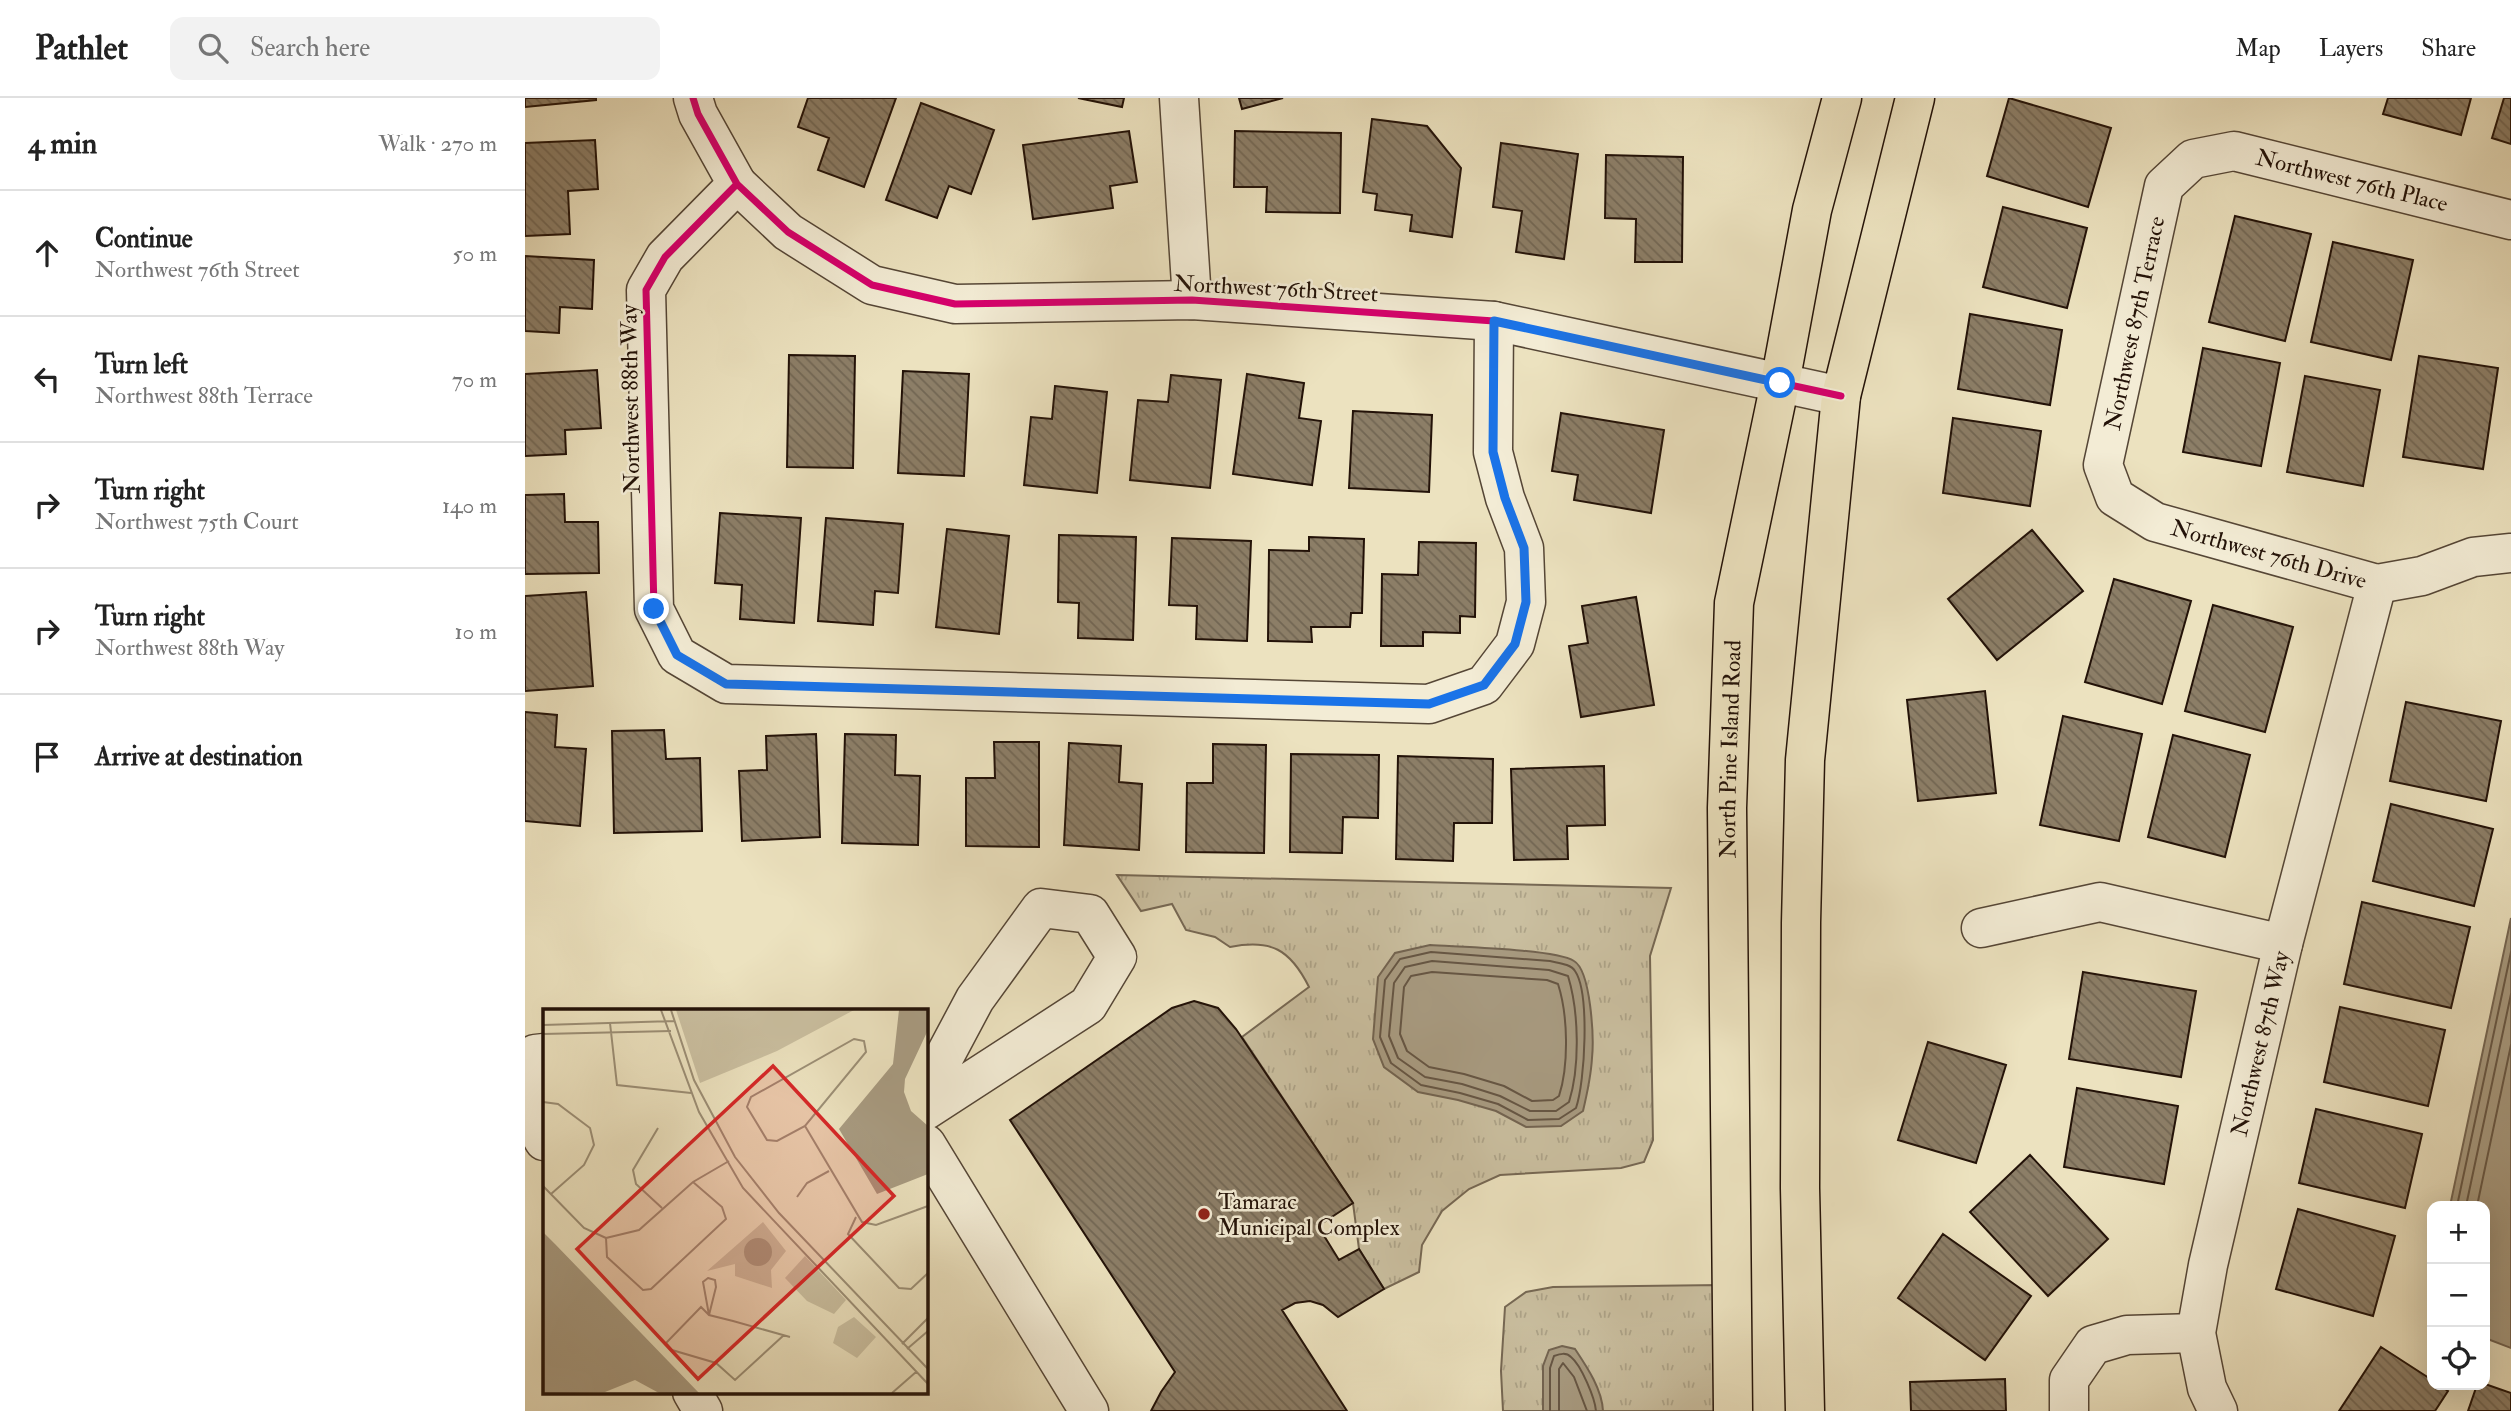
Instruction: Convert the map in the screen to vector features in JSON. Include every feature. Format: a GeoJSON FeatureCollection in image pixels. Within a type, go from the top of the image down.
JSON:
{"type":"FeatureCollection","features":[{"type":"Feature","properties":{"kind":"main road","name":"North Pine Island Road"},"geometry":{"type":"LineString","coordinates":[[1733,1411],[1727,808],[1734,603],[1780,383],[1812,210],[1842,98]]}},
{"type":"Feature","properties":{"kind":"main road"},"geometry":{"type":"LineString","coordinates":[[1805,1411],[1800,1188],[1801,923],[1805,761],[1841,396],[1915,98]]}},
{"type":"Feature","properties":{"kind":"street"},"geometry":{"type":"LineString","coordinates":[[693,98],[698,114],[737,184]]}},
{"type":"Feature","properties":{"kind":"street"},"geometry":{"type":"LineString","coordinates":[[1179,98],[1192,300]]}},
{"type":"Feature","properties":{"kind":"street","name":"Northwest 76th Place"},"geometry":{"type":"LineString","coordinates":[[2193,159],[2234,151],[2511,220]]}},
{"type":"Feature","properties":{"kind":"street","name":"Northwest 87th Terrace"},"geometry":{"type":"LineString","coordinates":[[2115,497],[2103,465],[2164,186],[2193,159]]}},
{"type":"Feature","properties":{"kind":"street","name":"Northwest 76th Street"},"geometry":{"type":"LineString","coordinates":[[737,184],[788,232],[872,285],[955,304],[1192,300],[1494,321],[1841,396]]}},
{"type":"Feature","properties":{"kind":"street","name":"Northwest 88th Way"},"geometry":{"type":"LineString","coordinates":[[737,184],[665,257],[646,290],[654,609],[677,655],[726,684],[1429,704],[1484,685],[1515,644],[1526,602],[1524,548],[1505,498],[1493,452],[1494,321]]}},
{"type":"Feature","properties":{"kind":"street","name":"Northwest 76th Drive"},"geometry":{"type":"LineString","coordinates":[[2115,497],[2155,522],[2377,584],[2422,576],[2473,557],[2511,553]]}},
{"type":"Feature","properties":{"kind":"street","name":"Northwest 87th Way"},"geometry":{"type":"LineString","coordinates":[[2196,1333],[2208,1265],[2283,944],[2377,584]]}},
{"type":"Feature","properties":{"kind":"street"},"geometry":{"type":"LineString","coordinates":[[1981,928],[2100,902],[2283,944]]}},
{"type":"Feature","properties":{"kind":"street"},"geometry":{"type":"LineString","coordinates":[[927,1089],[975,999],[1041,908],[1090,914],[1117,957],[1088,1005],[927,1109]]}},
{"type":"Feature","properties":{"kind":"street"},"geometry":{"type":"LineString","coordinates":[[543,1053],[535,1054],[531,1119],[543,1139]]}},
{"type":"Feature","properties":{"kind":"street"},"geometry":{"type":"LineString","coordinates":[[927,1146],[1090,1411]]}},
{"type":"Feature","properties":{"kind":"street"},"geometry":{"type":"LineString","coordinates":[[2069,1411],[2069,1380],[2093,1345],[2127,1335],[2196,1333],[2207,1388],[2218,1411]]}},
{"type":"Feature","properties":{"kind":"street"},"geometry":{"type":"LineString","coordinates":[[693,1394],[703,1411]]}},
{"type":"Feature","properties":{"kind":"green space"},"geometry":{"type":"Polygon","coordinates":[[[1117,875],[1671,888],[1650,956],[1653,1140],[1644,1162],[1621,1168],[1500,1175],[1469,1189],[1442,1211],[1422,1245],[1419,1272],[1384,1289],[1359,1249],[1353,1203],[1242,1037],[1309,987],[1302,974],[1286,956],[1268,946],[1230,947],[1215,937],[1186,930],[1172,904],[1141,911],[1117,875]]]}},
{"type":"Feature","properties":{"kind":"green space"},"geometry":{"type":"Polygon","coordinates":[[[1721,1285],[1722,1411],[1503,1411],[1501,1371],[1505,1307],[1526,1292],[1553,1287],[1721,1285]]]}},
{"type":"Feature","properties":{"kind":"water"},"geometry":{"type":"Polygon","coordinates":[[[2511,918],[2511,1348],[2490,1340],[2490,1201],[2451,1201],[2511,918]]]}},
{"type":"Feature","properties":{"kind":"water"},"geometry":{"type":"Polygon","coordinates":[[[1430,945],[1547,954],[1564,957],[1580,967],[1588,991],[1592,1036],[1591,1071],[1583,1111],[1561,1126],[1526,1127],[1496,1111],[1418,1092],[1384,1067],[1373,1039],[1378,977],[1395,953],[1430,945]]]}},
{"type":"Feature","properties":{"kind":"water"},"geometry":{"type":"Polygon","coordinates":[[[1562,1346],[1575,1349],[1584,1363],[1597,1386],[1603,1411],[1543,1411],[1543,1366],[1549,1350],[1562,1346]]]}},
{"type":"Feature","properties":{"kind":"building"},"geometry":{"type":"Polygon","coordinates":[[[525,98],[596,98],[596,100],[525,107],[525,98]]]}},
{"type":"Feature","properties":{"kind":"building"},"geometry":{"type":"Polygon","coordinates":[[[808,98],[896,98],[864,187],[818,170],[829,138],[798,127],[808,98]]]}},
{"type":"Feature","properties":{"kind":"building"},"geometry":{"type":"Polygon","coordinates":[[[1078,98],[1124,98],[1122,107],[1078,98]]]}},
{"type":"Feature","properties":{"kind":"building"},"geometry":{"type":"Polygon","coordinates":[[[1239,98],[1283,98],[1242,109],[1239,98]]]}},
{"type":"Feature","properties":{"kind":"building"},"geometry":{"type":"Polygon","coordinates":[[[2009,98],[2111,128],[2088,207],[1987,176],[2009,98]]]}},
{"type":"Feature","properties":{"kind":"building"},"geometry":{"type":"Polygon","coordinates":[[[2388,98],[2471,98],[2461,135],[2383,114],[2388,98]]]}},
{"type":"Feature","properties":{"kind":"building"},"geometry":{"type":"Polygon","coordinates":[[[2504,98],[2511,98],[2511,144],[2492,138],[2504,98]]]}},
{"type":"Feature","properties":{"kind":"building"},"geometry":{"type":"Polygon","coordinates":[[[921,103],[994,130],[971,194],[949,186],[937,218],[886,200],[921,103]]]}},
{"type":"Feature","properties":{"kind":"building"},"geometry":{"type":"Polygon","coordinates":[[[1372,119],[1427,126],[1461,168],[1452,237],[1410,231],[1412,215],[1375,210],[1377,194],[1363,192],[1372,119]]]}},
{"type":"Feature","properties":{"kind":"building"},"geometry":{"type":"Polygon","coordinates":[[[1129,131],[1137,182],[1110,186],[1113,208],[1033,219],[1023,145],[1129,131]]]}},
{"type":"Feature","properties":{"kind":"building"},"geometry":{"type":"Polygon","coordinates":[[[1235,131],[1341,133],[1340,213],[1266,212],[1267,187],[1234,187],[1235,131]]]}},
{"type":"Feature","properties":{"kind":"building"},"geometry":{"type":"Polygon","coordinates":[[[595,140],[598,189],[568,191],[570,234],[525,236],[525,143],[595,140]]]}},
{"type":"Feature","properties":{"kind":"building"},"geometry":{"type":"Polygon","coordinates":[[[1501,143],[1578,154],[1564,259],[1516,252],[1522,211],[1493,207],[1501,143]]]}},
{"type":"Feature","properties":{"kind":"building"},"geometry":{"type":"Polygon","coordinates":[[[1606,155],[1683,157],[1682,262],[1635,262],[1636,219],[1605,218],[1606,155]]]}},
{"type":"Feature","properties":{"kind":"building"},"geometry":{"type":"Polygon","coordinates":[[[2003,207],[2087,228],[2067,308],[1983,287],[2003,207]]]}},
{"type":"Feature","properties":{"kind":"building"},"geometry":{"type":"Polygon","coordinates":[[[2235,216],[2311,234],[2285,341],[2209,322],[2235,216]]]}},
{"type":"Feature","properties":{"kind":"building"},"geometry":{"type":"Polygon","coordinates":[[[2333,242],[2413,260],[2391,360],[2311,342],[2333,242]]]}},
{"type":"Feature","properties":{"kind":"building"},"geometry":{"type":"Polygon","coordinates":[[[525,256],[594,260],[592,309],[560,307],[559,333],[525,331],[525,256]]]}},
{"type":"Feature","properties":{"kind":"building"},"geometry":{"type":"Polygon","coordinates":[[[1970,314],[2062,330],[2050,405],[1958,389],[1970,314]]]}},
{"type":"Feature","properties":{"kind":"building"},"geometry":{"type":"Polygon","coordinates":[[[2203,348],[2280,363],[2261,466],[2183,452],[2203,348]]]}},
{"type":"Feature","properties":{"kind":"building"},"geometry":{"type":"Polygon","coordinates":[[[789,355],[855,356],[853,468],[787,467],[789,355]]]}},
{"type":"Feature","properties":{"kind":"building"},"geometry":{"type":"Polygon","coordinates":[[[2419,356],[2498,368],[2483,469],[2403,457],[2419,356]]]}},
{"type":"Feature","properties":{"kind":"building"},"geometry":{"type":"Polygon","coordinates":[[[597,370],[601,428],[565,430],[566,454],[525,456],[525,374],[597,370]]]}},
{"type":"Feature","properties":{"kind":"building"},"geometry":{"type":"Polygon","coordinates":[[[903,371],[969,374],[964,476],[898,473],[903,371]]]}},
{"type":"Feature","properties":{"kind":"building"},"geometry":{"type":"Polygon","coordinates":[[[1247,374],[1304,383],[1299,418],[1321,421],[1312,485],[1233,474],[1247,374]]]}},
{"type":"Feature","properties":{"kind":"building"},"geometry":{"type":"Polygon","coordinates":[[[1171,375],[1221,380],[1210,488],[1130,480],[1138,400],[1168,402],[1171,375]]]}},
{"type":"Feature","properties":{"kind":"building"},"geometry":{"type":"Polygon","coordinates":[[[2305,376],[2380,390],[2363,486],[2287,472],[2305,376]]]}},
{"type":"Feature","properties":{"kind":"building"},"geometry":{"type":"Polygon","coordinates":[[[1055,386],[1107,392],[1097,493],[1024,485],[1031,417],[1052,419],[1055,386]]]}},
{"type":"Feature","properties":{"kind":"building"},"geometry":{"type":"Polygon","coordinates":[[[1353,411],[1432,415],[1429,492],[1349,488],[1353,411]]]}},
{"type":"Feature","properties":{"kind":"building"},"geometry":{"type":"Polygon","coordinates":[[[1561,413],[1664,430],[1651,513],[1574,500],[1578,475],[1552,471],[1561,413]]]}},
{"type":"Feature","properties":{"kind":"building"},"geometry":{"type":"Polygon","coordinates":[[[1953,418],[2041,431],[2030,506],[1943,493],[1953,418]]]}},
{"type":"Feature","properties":{"kind":"building"},"geometry":{"type":"Polygon","coordinates":[[[564,494],[565,522],[598,522],[599,573],[525,574],[525,495],[564,494]]]}},
{"type":"Feature","properties":{"kind":"building"},"geometry":{"type":"Polygon","coordinates":[[[720,513],[801,518],[794,623],[740,619],[742,585],[715,583],[720,513]]]}},
{"type":"Feature","properties":{"kind":"building"},"geometry":{"type":"Polygon","coordinates":[[[826,518],[903,524],[898,593],[875,591],[873,625],[818,621],[826,518]]]}},
{"type":"Feature","properties":{"kind":"building"},"geometry":{"type":"Polygon","coordinates":[[[947,529],[1009,536],[999,634],[936,627],[947,529]]]}},
{"type":"Feature","properties":{"kind":"building"},"geometry":{"type":"Polygon","coordinates":[[[2032,530],[2083,591],[1997,660],[1948,599],[2032,530]]]}},
{"type":"Feature","properties":{"kind":"building"},"geometry":{"type":"Polygon","coordinates":[[[1059,535],[1136,537],[1133,640],[1078,638],[1079,603],[1058,602],[1059,535]]]}},
{"type":"Feature","properties":{"kind":"building"},"geometry":{"type":"Polygon","coordinates":[[[1309,537],[1364,539],[1362,613],[1351,613],[1350,627],[1311,627],[1312,642],[1268,641],[1269,550],[1309,551],[1309,537]]]}},
{"type":"Feature","properties":{"kind":"building"},"geometry":{"type":"Polygon","coordinates":[[[1172,538],[1251,541],[1247,641],[1196,639],[1197,606],[1169,605],[1172,538]]]}},
{"type":"Feature","properties":{"kind":"building"},"geometry":{"type":"Polygon","coordinates":[[[1419,542],[1476,543],[1475,617],[1460,616],[1460,633],[1423,632],[1423,646],[1381,646],[1382,574],[1418,575],[1419,542]]]}},
{"type":"Feature","properties":{"kind":"building"},"geometry":{"type":"Polygon","coordinates":[[[2114,579],[2191,601],[2162,704],[2085,682],[2114,579]]]}},
{"type":"Feature","properties":{"kind":"building"},"geometry":{"type":"Polygon","coordinates":[[[586,592],[593,686],[525,691],[525,596],[586,592]]]}},
{"type":"Feature","properties":{"kind":"building"},"geometry":{"type":"Polygon","coordinates":[[[1636,597],[1654,705],[1581,717],[1569,646],[1588,643],[1582,606],[1636,597]]]}},
{"type":"Feature","properties":{"kind":"building"},"geometry":{"type":"Polygon","coordinates":[[[2213,605],[2293,627],[2265,732],[2185,711],[2213,605]]]}},
{"type":"Feature","properties":{"kind":"building"},"geometry":{"type":"Polygon","coordinates":[[[1985,691],[1996,793],[1918,801],[1907,700],[1985,691]]]}},
{"type":"Feature","properties":{"kind":"building"},"geometry":{"type":"Polygon","coordinates":[[[2406,702],[2501,721],[2486,801],[2390,781],[2406,702]]]}},
{"type":"Feature","properties":{"kind":"building"},"geometry":{"type":"Polygon","coordinates":[[[525,712],[557,715],[555,747],[586,749],[580,826],[525,821],[525,712]]]}},
{"type":"Feature","properties":{"kind":"building"},"geometry":{"type":"Polygon","coordinates":[[[2063,716],[2142,734],[2119,841],[2040,825],[2063,716]]]}},
{"type":"Feature","properties":{"kind":"building"},"geometry":{"type":"Polygon","coordinates":[[[664,730],[666,759],[700,758],[702,831],[614,833],[612,731],[664,730]]]}},
{"type":"Feature","properties":{"kind":"building"},"geometry":{"type":"Polygon","coordinates":[[[816,734],[820,837],[742,841],[739,771],[767,770],[766,736],[816,734]]]}},
{"type":"Feature","properties":{"kind":"building"},"geometry":{"type":"Polygon","coordinates":[[[845,734],[896,735],[895,775],[920,776],[918,845],[842,843],[845,734]]]}},
{"type":"Feature","properties":{"kind":"building"},"geometry":{"type":"Polygon","coordinates":[[[2173,735],[2250,755],[2225,857],[2148,837],[2173,735]]]}},
{"type":"Feature","properties":{"kind":"building"},"geometry":{"type":"Polygon","coordinates":[[[994,742],[1039,742],[1039,847],[966,846],[966,778],[995,778],[994,742]]]}},
{"type":"Feature","properties":{"kind":"building"},"geometry":{"type":"Polygon","coordinates":[[[1069,743],[1121,746],[1119,782],[1142,784],[1139,850],[1064,845],[1069,743]]]}},
{"type":"Feature","properties":{"kind":"building"},"geometry":{"type":"Polygon","coordinates":[[[1213,744],[1266,745],[1264,853],[1186,852],[1187,783],[1213,783],[1213,744]]]}},
{"type":"Feature","properties":{"kind":"building"},"geometry":{"type":"Polygon","coordinates":[[[1291,754],[1379,755],[1378,818],[1343,817],[1342,853],[1290,852],[1291,754]]]}},
{"type":"Feature","properties":{"kind":"building"},"geometry":{"type":"Polygon","coordinates":[[[1398,756],[1493,759],[1492,823],[1454,823],[1453,861],[1396,859],[1398,756]]]}},
{"type":"Feature","properties":{"kind":"building"},"geometry":{"type":"Polygon","coordinates":[[[1604,766],[1605,825],[1567,826],[1568,859],[1514,860],[1511,769],[1604,766]]]}},
{"type":"Feature","properties":{"kind":"building"},"geometry":{"type":"Polygon","coordinates":[[[2391,804],[2493,829],[2474,906],[2373,881],[2391,804]]]}},
{"type":"Feature","properties":{"kind":"building"},"geometry":{"type":"Polygon","coordinates":[[[2362,902],[2470,927],[2451,1008],[2344,984],[2362,902]]]}},
{"type":"Feature","properties":{"kind":"building"},"geometry":{"type":"Polygon","coordinates":[[[2083,972],[2196,991],[2181,1077],[2069,1059],[2083,972]]]}},
{"type":"Feature","properties":{"kind":"building","name":"Tamarac Municipal Complex"},"geometry":{"type":"Polygon","coordinates":[[[1194,1001],[1218,1008],[1236,1029],[1353,1203],[1318,1226],[1339,1260],[1359,1249],[1384,1289],[1338,1317],[1323,1305],[1310,1301],[1295,1303],[1282,1310],[1347,1411],[1151,1411],[1175,1372],[1010,1120],[1172,1008],[1194,1001]]]}},
{"type":"Feature","properties":{"kind":"building"},"geometry":{"type":"Polygon","coordinates":[[[2340,1007],[2445,1030],[2428,1106],[2324,1082],[2340,1007]]]}},
{"type":"Feature","properties":{"kind":"building"},"geometry":{"type":"Polygon","coordinates":[[[1928,1042],[2006,1065],[1976,1163],[1898,1140],[1928,1042]]]}},
{"type":"Feature","properties":{"kind":"building"},"geometry":{"type":"Polygon","coordinates":[[[2077,1088],[2178,1106],[2164,1184],[2064,1167],[2077,1088]]]}},
{"type":"Feature","properties":{"kind":"building"},"geometry":{"type":"Polygon","coordinates":[[[2316,1109],[2422,1134],[2405,1208],[2299,1183],[2316,1109]]]}},
{"type":"Feature","properties":{"kind":"building"},"geometry":{"type":"Polygon","coordinates":[[[2030,1155],[2108,1239],[2048,1296],[1970,1212],[2030,1155]]]}},
{"type":"Feature","properties":{"kind":"building"},"geometry":{"type":"Polygon","coordinates":[[[2298,1209],[2395,1236],[2373,1316],[2276,1289],[2298,1209]]]}},
{"type":"Feature","properties":{"kind":"building"},"geometry":{"type":"Polygon","coordinates":[[[1943,1234],[2031,1296],[1985,1360],[1898,1298],[1943,1234]]]}},
{"type":"Feature","properties":{"kind":"building"},"geometry":{"type":"Polygon","coordinates":[[[2381,1347],[2427,1377],[2427,1390],[2448,1391],[2435,1411],[2339,1411],[2381,1347]]]}},
{"type":"Feature","properties":{"kind":"building"},"geometry":{"type":"Polygon","coordinates":[[[2005,1379],[2006,1411],[1911,1411],[1910,1382],[2005,1379]]]}},
{"type":"Feature","properties":{"kind":"building"},"geometry":{"type":"Polygon","coordinates":[[[2490,1386],[2511,1393],[2511,1411],[2468,1411],[2475,1390],[2490,1390],[2490,1386]]]}},
{"type":"Feature","properties":{"kind":"cycle path"},"geometry":{"type":"LineString","coordinates":[[693,98],[698,114],[737,184],[665,257],[646,290],[654,609],[677,655],[726,684],[1429,704],[1484,685],[1515,644],[1526,602],[1524,548],[1505,498],[1493,452],[1494,321]]}},
{"type":"Feature","properties":{"kind":"cycle path"},"geometry":{"type":"LineString","coordinates":[[737,184],[788,232],[872,285],[955,304],[1192,300],[1494,321],[1841,396]]}},
{"type":"Feature","properties":{"kind":"place","name":"Tamarac Municipal Complex"},"geometry":{"type":"Point","coordinates":[1204,1214]}},
{"type":"Feature","properties":{"kind":"route"},"geometry":{"type":"LineString","coordinates":[[654,609],[677,655],[726,684],[1429,704],[1484,685],[1515,644],[1526,602],[1524,548],[1505,498],[1493,452],[1494,321],[1780,383]]}}]}
